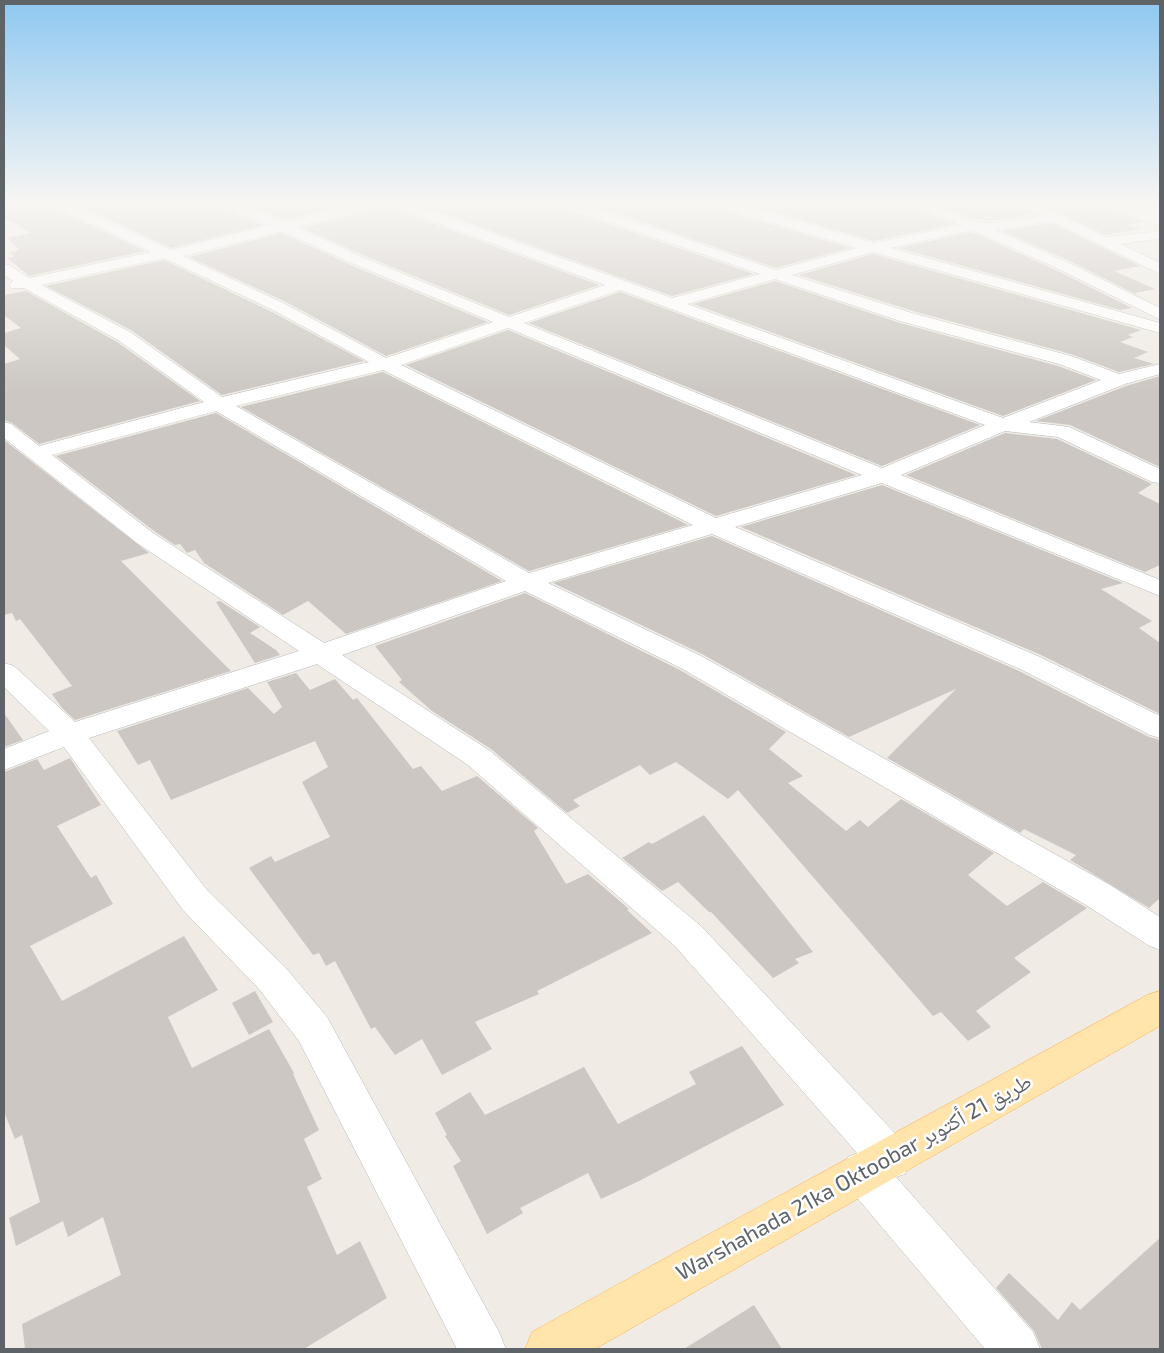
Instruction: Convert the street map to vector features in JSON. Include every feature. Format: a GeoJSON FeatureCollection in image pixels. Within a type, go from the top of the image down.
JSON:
{"type":"FeatureCollection","features":[{"type":"Feature","properties":{"kind":"main road","name":"Warshahada 21ka Oktoobar طريق 21 أكتوبر"},"geometry":{"type":"LineString","coordinates":[[549,1349],[877,1165],[1157,1013]]}},
{"type":"Feature","properties":{"kind":"street"},"geometry":{"type":"LineString","coordinates":[[15,285],[108,266]]}},
{"type":"Feature","properties":{"kind":"street"},"geometry":{"type":"LineString","coordinates":[[194,266],[280,307],[384,364],[716,527],[1030,663],[1160,728]]}},
{"type":"Feature","properties":{"kind":"street"},"geometry":{"type":"LineString","coordinates":[[372,266],[1160,589]]}},
{"type":"Feature","properties":{"kind":"street"},"geometry":{"type":"LineString","coordinates":[[569,266],[1003,425],[1062,431],[1160,476]]}},
{"type":"Feature","properties":{"kind":"street"},"geometry":{"type":"LineString","coordinates":[[750,266],[906,317],[1065,360],[1118,380]]}},
{"type":"Feature","properties":{"kind":"street"},"geometry":{"type":"LineString","coordinates":[[672,303],[811,266]]}},
{"type":"Feature","properties":{"kind":"street"},"geometry":{"type":"LineString","coordinates":[[943,266],[1157,321]]}},
{"type":"Feature","properties":{"kind":"street"},"geometry":{"type":"LineString","coordinates":[[1064,266],[1157,321]]}},
{"type":"Feature","properties":{"kind":"street"},"geometry":{"type":"LineString","coordinates":[[4,268],[15,285],[124,336],[219,404],[526,582],[691,662],[1098,895],[1160,935]]}},
{"type":"Feature","properties":{"kind":"street"},"geometry":{"type":"LineString","coordinates":[[22,450],[384,364],[619,285]]}},
{"type":"Feature","properties":{"kind":"street"},"geometry":{"type":"LineString","coordinates":[[4,760],[70,734],[322,653],[526,582],[716,527],[881,476],[1118,380],[1160,369]]}},
{"type":"Feature","properties":{"kind":"street"},"geometry":{"type":"LineString","coordinates":[[4,428],[22,450],[145,538],[479,758],[688,936],[877,1165],[1016,1349]]}},
{"type":"Feature","properties":{"kind":"street"},"geometry":{"type":"LineString","coordinates":[[4,672],[70,734],[195,900],[272,978],[312,1029],[482,1349]]}},
{"type":"Feature","properties":{"kind":"building"},"geometry":{"type":"Polygon","coordinates":[[[17,266],[75,266],[29,276],[17,266]]]}},
{"type":"Feature","properties":{"kind":"building"},"geometry":{"type":"Polygon","coordinates":[[[136,266],[177,266],[272,312],[364,361],[222,395],[131,330],[46,286],[136,266]]]}},
{"type":"Feature","properties":{"kind":"building"},"geometry":{"type":"Polygon","coordinates":[[[209,266],[353,266],[488,322],[386,356],[286,302],[209,266]]]}},
{"type":"Feature","properties":{"kind":"building"},"geometry":{"type":"Polygon","coordinates":[[[390,266],[548,266],[599,285],[509,315],[390,266]]]}},
{"type":"Feature","properties":{"kind":"building"},"geometry":{"type":"Polygon","coordinates":[[[589,266],[731,266],[754,274],[672,296],[589,266]]]}},
{"type":"Feature","properties":{"kind":"building"},"geometry":{"type":"Polygon","coordinates":[[[830,266],[916,266],[1141,330],[1128,335],[1133,337],[1120,342],[1148,352],[1134,358],[1154,364],[1119,372],[1071,354],[913,311],[799,275],[830,266]]]}},
{"type":"Feature","properties":{"kind":"building"},"geometry":{"type":"Polygon","coordinates":[[[964,266],[1047,266],[1132,308],[1120,310],[964,266]]]}},
{"type":"Feature","properties":{"kind":"building"},"geometry":{"type":"Polygon","coordinates":[[[1080,266],[1139,266],[1114,271],[1155,289],[1135,293],[1143,298],[1080,266]]]}},
{"type":"Feature","properties":{"kind":"building"},"geometry":{"type":"Polygon","coordinates":[[[775,281],[900,323],[1058,366],[1096,380],[1003,416],[693,304],[775,281]]]}},
{"type":"Feature","properties":{"kind":"building"},"geometry":{"type":"Polygon","coordinates":[[[26,291],[117,342],[200,401],[39,444],[12,423],[4,420],[4,364],[20,359],[4,345],[4,333],[21,328],[4,315],[4,295],[26,291]]]}},
{"type":"Feature","properties":{"kind":"building"},"geometry":{"type":"Polygon","coordinates":[[[620,292],[980,425],[882,466],[529,323],[620,292]]]}},
{"type":"Feature","properties":{"kind":"building"},"geometry":{"type":"Polygon","coordinates":[[[508,330],[856,475],[716,516],[406,365],[508,330]]]}},
{"type":"Feature","properties":{"kind":"building"},"geometry":{"type":"Polygon","coordinates":[[[383,372],[688,525],[529,571],[241,407],[383,372]]]}},
{"type":"Feature","properties":{"kind":"building"},"geometry":{"type":"Polygon","coordinates":[[[1160,376],[1160,467],[1070,425],[1036,421],[1126,386],[1160,376]]]}},
{"type":"Feature","properties":{"kind":"building"},"geometry":{"type":"Polygon","coordinates":[[[216,413],[502,581],[346,634],[308,601],[283,615],[204,563],[195,550],[187,553],[180,544],[175,545],[154,531],[56,456],[216,413]]]}},
{"type":"Feature","properties":{"kind":"building"},"geometry":{"type":"Polygon","coordinates":[[[1005,433],[1057,439],[1152,484],[1138,493],[1160,504],[1160,565],[1145,572],[906,475],[1005,433]]]}},
{"type":"Feature","properties":{"kind":"building"},"geometry":{"type":"Polygon","coordinates":[[[4,440],[149,553],[121,561],[231,671],[75,720],[62,708],[52,694],[72,686],[20,619],[16,621],[12,613],[4,615],[4,440]]]}},
{"type":"Feature","properties":{"kind":"building"},"geometry":{"type":"Polygon","coordinates":[[[882,485],[1123,583],[1101,589],[1152,621],[1139,628],[1160,643],[1160,714],[1041,655],[741,527],[882,485]]]}},
{"type":"Feature","properties":{"kind":"building"},"geometry":{"type":"Polygon","coordinates":[[[712,536],[1019,671],[1149,737],[1160,740],[1160,898],[1149,908],[1070,860],[1076,855],[1024,829],[1020,833],[887,758],[956,689],[849,737],[702,654],[553,583],[712,536]]]}},
{"type":"Feature","properties":{"kind":"building"},"geometry":{"type":"Polygon","coordinates":[[[525,593],[680,670],[786,732],[769,749],[803,776],[788,783],[846,831],[860,820],[868,827],[901,799],[994,853],[968,875],[1007,906],[1043,882],[1087,908],[1014,958],[1031,972],[976,1011],[991,1027],[968,1041],[941,1012],[933,1016],[738,790],[728,799],[676,762],[650,775],[640,765],[573,800],[580,806],[567,813],[491,749],[432,711],[399,682],[402,680],[375,646],[525,593]]]}},
{"type":"Feature","properties":{"kind":"building"},"geometry":{"type":"Polygon","coordinates":[[[220,601],[260,627],[250,633],[276,650],[280,655],[255,663],[216,602],[220,601]]]}},
{"type":"Feature","properties":{"kind":"building"},"geometry":{"type":"Polygon","coordinates":[[[296,673],[310,690],[335,679],[353,700],[357,698],[413,769],[421,766],[442,791],[477,776],[538,828],[534,831],[566,884],[588,874],[629,909],[627,910],[652,933],[537,991],[539,994],[475,1022],[492,1049],[442,1075],[422,1039],[395,1055],[375,1027],[371,1029],[335,961],[326,966],[319,953],[313,955],[249,868],[271,856],[275,862],[330,837],[302,782],[328,767],[315,741],[171,800],[150,760],[138,765],[117,731],[248,688],[274,714],[282,707],[267,682],[296,673]]]}},
{"type":"Feature","properties":{"kind":"building"},"geometry":{"type":"Polygon","coordinates":[[[4,713],[23,740],[4,747],[4,713]]]}},
{"type":"Feature","properties":{"kind":"building"},"geometry":{"type":"Polygon","coordinates":[[[70,758],[101,805],[57,826],[91,878],[96,875],[113,904],[30,946],[62,1001],[184,936],[218,990],[168,1017],[192,1068],[269,1029],[294,1073],[319,1130],[304,1139],[322,1179],[307,1187],[337,1255],[360,1241],[387,1298],[304,1349],[25,1349],[22,1324],[121,1275],[103,1217],[68,1237],[63,1221],[16,1246],[9,1218],[40,1202],[22,1135],[15,1139],[4,1112],[4,772],[37,759],[44,770],[70,758]]]}},
{"type":"Feature","properties":{"kind":"building"},"geometry":{"type":"Polygon","coordinates":[[[704,815],[813,952],[795,959],[799,963],[773,978],[711,912],[678,882],[662,891],[622,858],[649,842],[652,844],[704,815]]]}},
{"type":"Feature","properties":{"kind":"building"},"geometry":{"type":"Polygon","coordinates":[[[255,991],[273,1022],[249,1035],[232,1003],[255,991]]]}},
{"type":"Feature","properties":{"kind":"building"},"geometry":{"type":"Polygon","coordinates":[[[742,1046],[784,1105],[601,1199],[588,1173],[520,1208],[523,1213],[487,1234],[453,1166],[461,1161],[445,1136],[447,1135],[435,1113],[470,1092],[485,1115],[584,1067],[618,1124],[696,1084],[689,1072],[742,1046]]]}},
{"type":"Feature","properties":{"kind":"building"},"geometry":{"type":"Polygon","coordinates":[[[1160,1238],[1160,1349],[1042,1349],[1034,1331],[996,1288],[1009,1273],[1058,1320],[1072,1302],[1080,1310],[1160,1238]]]}},
{"type":"Feature","properties":{"kind":"building"},"geometry":{"type":"Polygon","coordinates":[[[754,1305],[782,1349],[684,1349],[754,1305]]]}}]}
